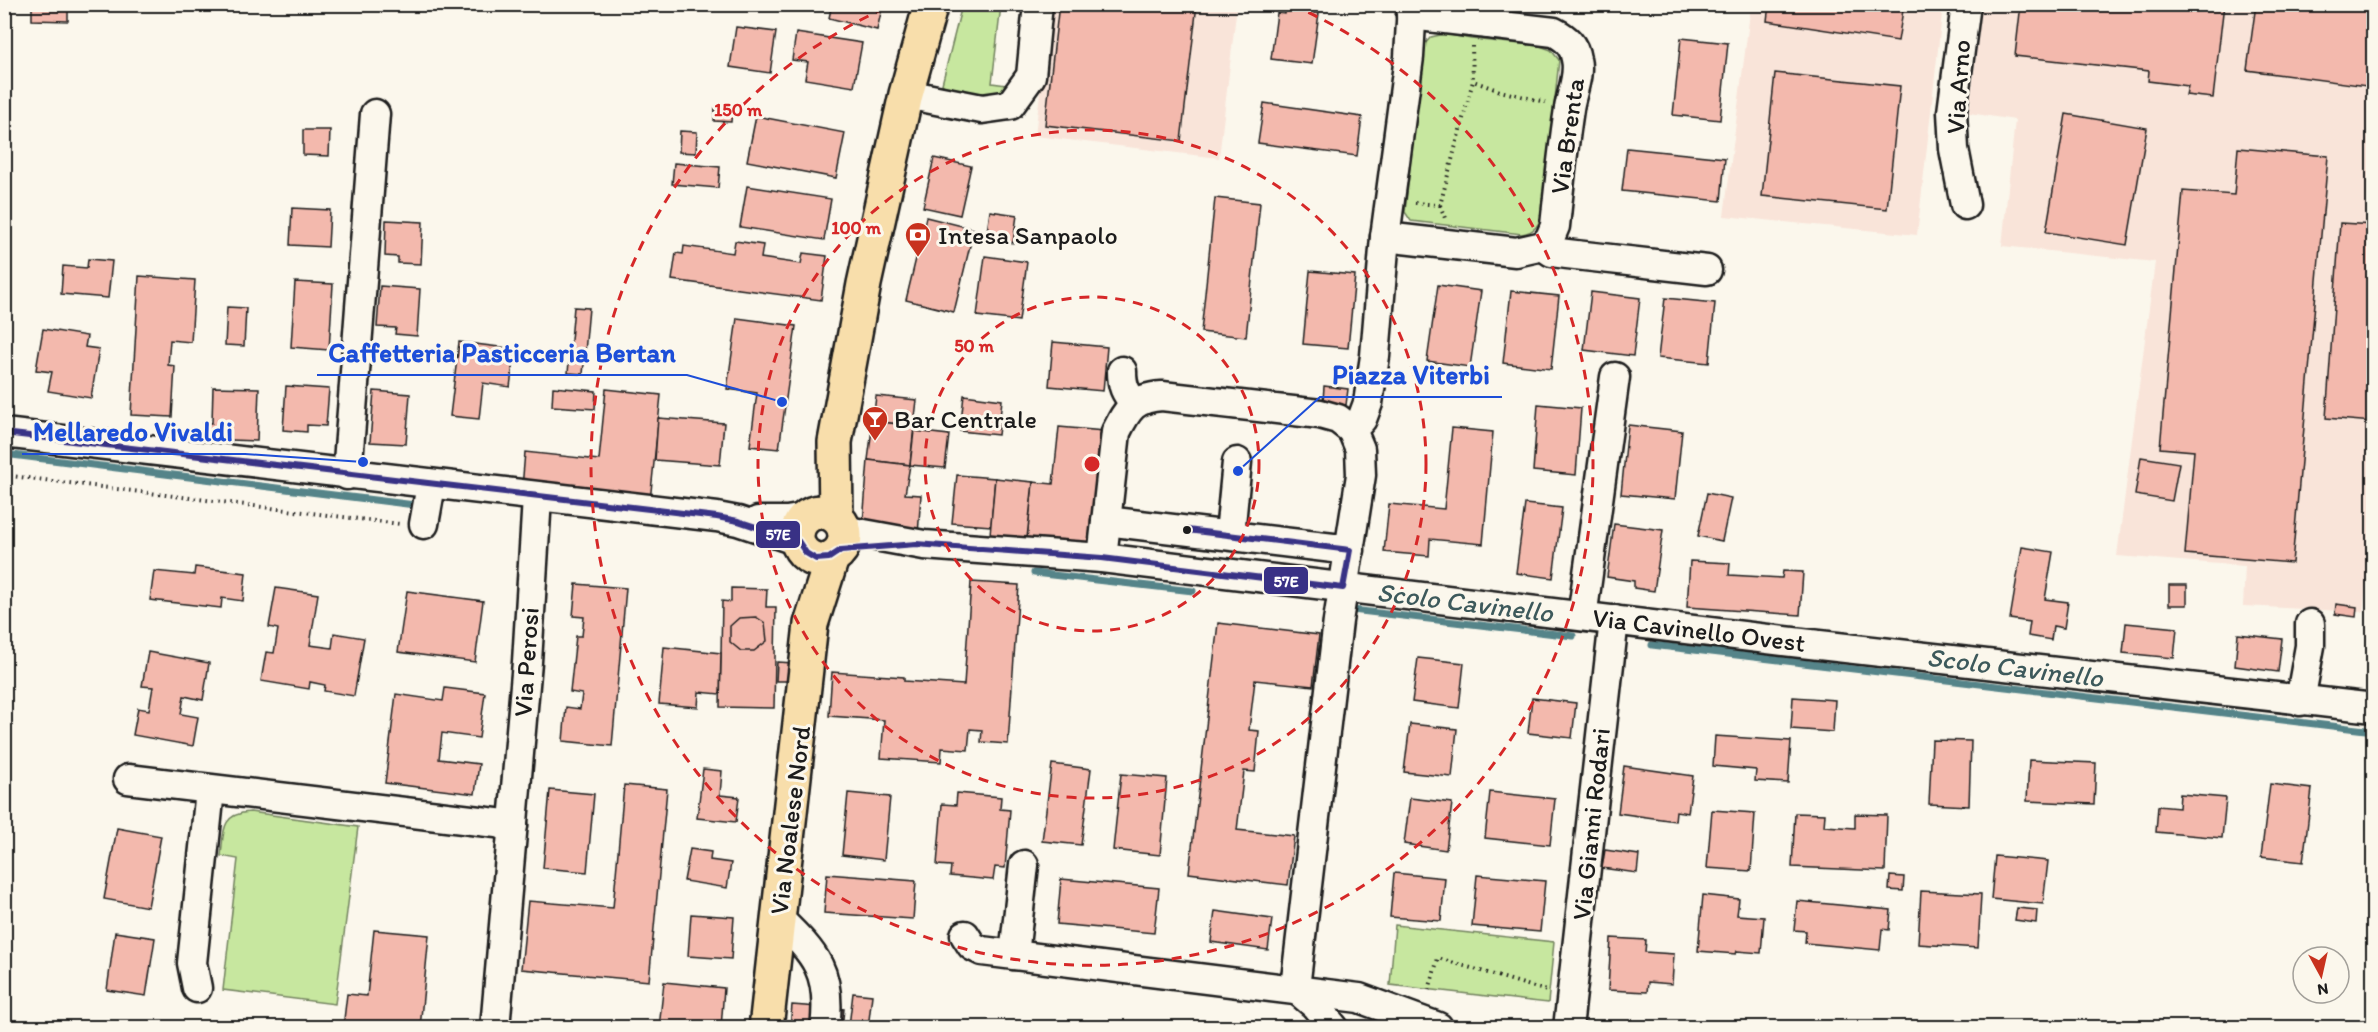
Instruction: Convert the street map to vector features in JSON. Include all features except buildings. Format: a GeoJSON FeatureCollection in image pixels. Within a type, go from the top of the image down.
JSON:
{"type":"FeatureCollection","features":[{"type":"Feature","properties":{"kind":"main road","name":"Via Noalese Nord"},"geometry":{"type":"LineString","coordinates":[[766,1028],[834,447],[864,284],[906,94],[931,4]]}},
{"type":"Feature","properties":{"kind":"street"},"geometry":{"type":"LineString","coordinates":[[906,94],[982,109],[1010,105],[1031,76],[1038,4]]}},
{"type":"Feature","properties":{"kind":"street","name":"Via Arno"},"geometry":{"type":"LineString","coordinates":[[1965,205],[1954,149],[1952,112],[1966,4]]}},
{"type":"Feature","properties":{"kind":"street","name":"Via Brenta"},"geometry":{"type":"LineString","coordinates":[[1352,430],[1362,418],[1368,403],[1375,356],[1385,237],[1409,57],[1411,10],[1554,32],[1564,37],[1571,45],[1577,60],[1577,76],[1569,106],[1555,226],[1550,238],[1543,246]]}},
{"type":"Feature","properties":{"kind":"street"},"geometry":{"type":"LineString","coordinates":[[347,475],[375,114]]}},
{"type":"Feature","properties":{"kind":"street"},"geometry":{"type":"LineString","coordinates":[[1385,237],[1516,252],[1543,246],[1552,252],[1707,270]]}},
{"type":"Feature","properties":{"kind":"street"},"geometry":{"type":"LineString","coordinates":[[1122,371],[1122,384],[1125,392],[1134,403]]}},
{"type":"Feature","properties":{"kind":"street"},"geometry":{"type":"LineString","coordinates":[[1584,616],[1615,377]]}},
{"type":"Feature","properties":{"kind":"street"},"geometry":{"type":"LineString","coordinates":[[1102,558],[1116,432],[1125,414],[1134,403],[1148,397],[1162,396],[1320,414],[1338,419],[1352,430],[1360,449],[1361,475],[1343,588],[1295,988]]}},
{"type":"Feature","properties":{"kind":"street"},"geometry":{"type":"LineString","coordinates":[[4,434],[738,521],[822,536]]}},
{"type":"Feature","properties":{"kind":"street"},"geometry":{"type":"LineString","coordinates":[[1230,534],[1237,462]]}},
{"type":"Feature","properties":{"kind":"street"},"geometry":{"type":"LineString","coordinates":[[424,524],[431,485]]}},
{"type":"Feature","properties":{"kind":"street","name":"Via Perosi"},"geometry":{"type":"LineString","coordinates":[[495,1028],[513,825],[537,498]]}},
{"type":"Feature","properties":{"kind":"street"},"geometry":{"type":"LineString","coordinates":[[1106,521],[1350,550]]}},
{"type":"Feature","properties":{"kind":"street","name":"Via Cavinello Ovest"},"geometry":{"type":"LineString","coordinates":[[822,536],[1102,558],[2373,708]]}},
{"type":"Feature","properties":{"kind":"street","name":"Via Gianni Rodari"},"geometry":{"type":"LineString","coordinates":[[1568,1028],[1614,620]]}},
{"type":"Feature","properties":{"kind":"street"},"geometry":{"type":"LineString","coordinates":[[2300,701],[2310,646],[2310,624]]}},
{"type":"Feature","properties":{"kind":"street"},"geometry":{"type":"LineString","coordinates":[[128,780],[513,825]]}},
{"type":"Feature","properties":{"kind":"street"},"geometry":{"type":"LineString","coordinates":[[197,988],[192,963],[210,790]]}},
{"type":"Feature","properties":{"kind":"street"},"geometry":{"type":"LineString","coordinates":[[1014,955],[1024,865]]}},
{"type":"Feature","properties":{"kind":"street"},"geometry":{"type":"LineString","coordinates":[[778,919],[806,946],[825,977],[825,1028]]}},
{"type":"Feature","properties":{"kind":"street"},"geometry":{"type":"LineString","coordinates":[[964,935],[972,946],[981,951],[1295,988],[1372,1001],[1436,1027]]}},
{"type":"Feature","properties":{"kind":"street"},"geometry":{"type":"LineString","coordinates":[[1295,988],[1315,1005],[1334,1028]]}},
{"type":"Feature","properties":{"kind":"path"},"geometry":{"type":"LineString","coordinates":[[1412,203],[1440,205],[1473,81],[1472,35]]}},
{"type":"Feature","properties":{"kind":"path"},"geometry":{"type":"LineString","coordinates":[[1473,81],[1500,91],[1550,104]]}},
{"type":"Feature","properties":{"kind":"path"},"geometry":{"type":"LineString","coordinates":[[4,475],[404,524],[424,524]]}},
{"type":"Feature","properties":{"kind":"path"},"geometry":{"type":"LineString","coordinates":[[1429,990],[1438,958],[1550,991]]}},
{"type":"Feature","properties":{"kind":"shaded area"},"geometry":{"type":"Polygon","coordinates":[[[1050,5],[1237,5],[1219,158],[1035,136],[1050,5]]]}},
{"type":"Feature","properties":{"kind":"shaded area"},"geometry":{"type":"Polygon","coordinates":[[[1751,5],[1943,5],[1917,235],[1724,216],[1751,5]]]}},
{"type":"Feature","properties":{"kind":"shaded area"},"geometry":{"type":"Polygon","coordinates":[[[1982,5],[2373,5],[2373,108],[2367,122],[2374,123],[2374,518],[2363,612],[2243,606],[2245,566],[2117,556],[2155,262],[2002,246],[2015,120],[1969,113],[1982,5]]]}},
{"type":"Feature","properties":{"kind":"green space"},"geometry":{"type":"Polygon","coordinates":[[[962,5],[1001,5],[992,83],[1007,85],[999,96],[954,93],[942,84],[962,5]]]}},
{"type":"Feature","properties":{"kind":"green space"},"geometry":{"type":"Polygon","coordinates":[[[1445,34],[1540,46],[1551,50],[1559,60],[1543,213],[1538,224],[1530,232],[1522,234],[1411,221],[1405,212],[1423,46],[1431,37],[1445,34]]]}},
{"type":"Feature","properties":{"kind":"green space"},"geometry":{"type":"Polygon","coordinates":[[[250,812],[358,827],[335,1004],[223,990],[238,859],[221,856],[224,832],[228,820],[233,816],[250,812]]]}},
{"type":"Feature","properties":{"kind":"green space"},"geometry":{"type":"Polygon","coordinates":[[[1395,925],[1554,942],[1548,1003],[1390,985],[1395,925]]]}},
{"type":"Feature","properties":{"kind":"waterway","name":"Scolo Cavinello"},"geometry":{"type":"LineString","coordinates":[[4,454],[415,505]]}},
{"type":"Feature","properties":{"kind":"waterway","name":"Scolo Cavinello"},"geometry":{"type":"LineString","coordinates":[[1034,573],[1193,591]]}},
{"type":"Feature","properties":{"kind":"waterway","name":"Scolo Cavinello"},"geometry":{"type":"LineString","coordinates":[[1352,610],[1573,636]]}},
{"type":"Feature","properties":{"kind":"waterway","name":"Scolo Cavinello"},"geometry":{"type":"LineString","coordinates":[[1652,645],[2374,731]]}},
{"type":"Feature","properties":{"kind":"transit line","name":"57E"},"geometry":{"type":"LineString","coordinates":[[4,433],[717,517],[738,521],[798,541],[806,553],[816,559],[829,558],[841,550],[916,544],[1102,558],[1343,588],[1350,550],[1187,530]]}},
{"type":"Feature","properties":{"kind":"place","name":"Intesa Sanpaolo"},"geometry":{"type":"Point","coordinates":[918,258]}},
{"type":"Feature","properties":{"kind":"place","name":"Caffetteria Pasticceria Bertan"},"geometry":{"type":"Point","coordinates":[782,402]}},
{"type":"Feature","properties":{"kind":"place","name":"Bar Centrale"},"geometry":{"type":"Point","coordinates":[875,442]}},
{"type":"Feature","properties":{"kind":"place","name":"Mellaredo Vivaldi"},"geometry":{"type":"Point","coordinates":[363,462]}},
{"type":"Feature","properties":{"kind":"place","name":"Piazza Viterbi"},"geometry":{"type":"Point","coordinates":[1238,471]}}]}
